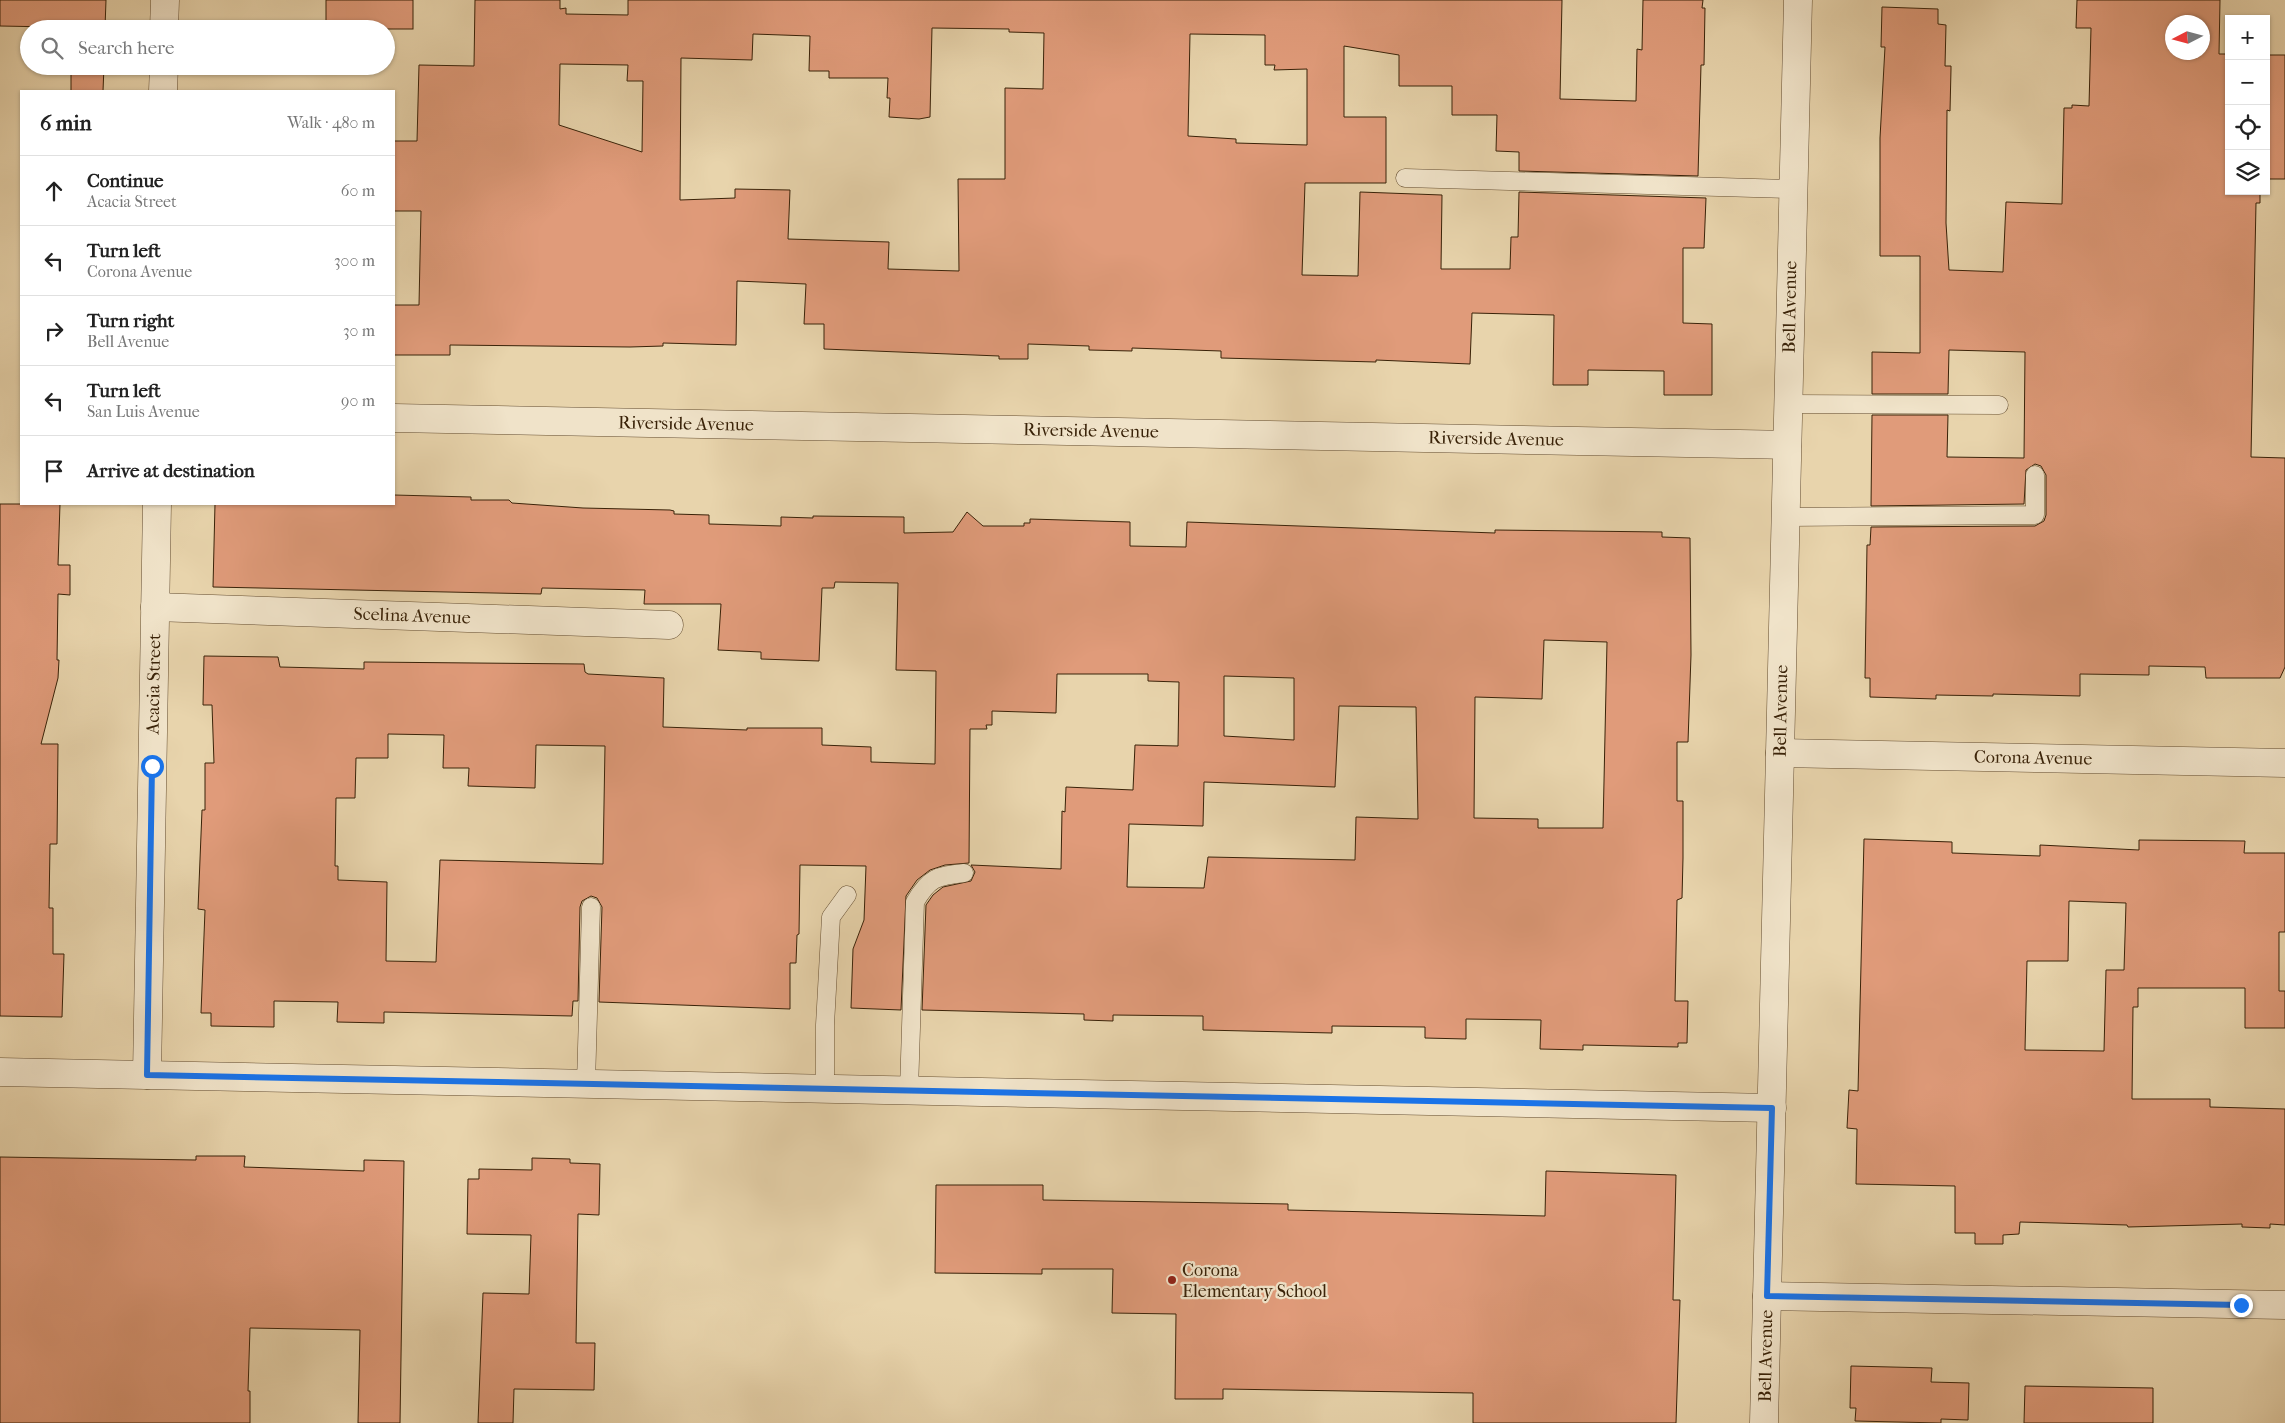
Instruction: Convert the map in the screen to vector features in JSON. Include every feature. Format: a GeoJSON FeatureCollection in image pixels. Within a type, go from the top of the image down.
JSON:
{"type":"FeatureCollection","features":[{"type":"Feature","properties":{"kind":"street"},"geometry":{"type":"LineString","coordinates":[[164,20],[165,0]]}},
{"type":"Feature","properties":{"kind":"street","name":"Bell Avenue"},"geometry":{"type":"LineString","coordinates":[[1764,1423],[1798,0]]}},
{"type":"Feature","properties":{"kind":"street"},"geometry":{"type":"LineString","coordinates":[[163,90],[164,75]]}},
{"type":"Feature","properties":{"kind":"street","name":"Riverside Avenue"},"geometry":{"type":"LineString","coordinates":[[395,418],[1788,445]]}},
{"type":"Feature","properties":{"kind":"street","name":"Acacia Street"},"geometry":{"type":"LineString","coordinates":[[147,1075],[157,505]]}},
{"type":"Feature","properties":{"kind":"street","name":"Scelina Avenue"},"geometry":{"type":"LineString","coordinates":[[155,607],[669,626]]}},
{"type":"Feature","properties":{"kind":"street","name":"Corona Avenue"},"geometry":{"type":"LineString","coordinates":[[1780,753],[2285,763]]}},
{"type":"Feature","properties":{"kind":"street"},"geometry":{"type":"LineString","coordinates":[[0,1072],[1772,1108]]}},
{"type":"Feature","properties":{"kind":"street"},"geometry":{"type":"LineString","coordinates":[[1767,1296],[2285,1306]]}},
{"type":"Feature","properties":{"kind":"lane"},"geometry":{"type":"LineString","coordinates":[[1405,178],[1793,189]]}},
{"type":"Feature","properties":{"kind":"lane"},"geometry":{"type":"LineString","coordinates":[[1788,404],[1999,405]]}},
{"type":"Feature","properties":{"kind":"lane"},"geometry":{"type":"LineString","coordinates":[[1785,517],[2035,515],[2035,475]]}},
{"type":"Feature","properties":{"kind":"lane"},"geometry":{"type":"LineString","coordinates":[[909,1090],[915,902],[926,884],[941,875],[964,873]]}},
{"type":"Feature","properties":{"kind":"lane"},"geometry":{"type":"LineString","coordinates":[[825,1089],[825,1025],[831,917],[847,895]]}},
{"type":"Feature","properties":{"kind":"lane"},"geometry":{"type":"LineString","coordinates":[[586,1084],[591,907]]}},
{"type":"Feature","properties":{"kind":"building"},"geometry":{"type":"Polygon","coordinates":[[[0,0],[106,0],[105,20],[20,20],[20,26],[0,26],[0,0]]]}},
{"type":"Feature","properties":{"kind":"building"},"geometry":{"type":"Polygon","coordinates":[[[326,0],[413,0],[413,29],[395,29],[395,20],[326,20],[326,0]]]}},
{"type":"Feature","properties":{"kind":"building"},"geometry":{"type":"Polygon","coordinates":[[[475,0],[560,0],[560,9],[566,8],[566,14],[628,15],[628,0],[1562,0],[1560,99],[1636,101],[1637,49],[1642,50],[1643,0],[1703,0],[1702,8],[1705,8],[1704,65],[1701,65],[1698,176],[1519,171],[1519,152],[1496,151],[1497,115],[1452,115],[1452,86],[1399,86],[1399,55],[1344,46],[1344,117],[1386,117],[1386,183],[1305,183],[1302,275],[1358,276],[1360,192],[1442,195],[1441,269],[1510,269],[1511,237],[1518,237],[1519,192],[1706,198],[1704,248],[1683,248],[1683,323],[1712,324],[1712,395],[1664,395],[1664,371],[1588,370],[1588,385],[1553,385],[1554,315],[1472,313],[1470,364],[1376,360],[1376,362],[1221,358],[1221,351],[1132,348],[1132,351],[1089,350],[1089,346],[1028,344],[1028,359],[999,359],[999,356],[824,349],[824,324],[804,324],[806,284],[737,281],[736,345],[663,343],[663,346],[630,347],[450,345],[450,355],[395,355],[395,305],[419,305],[421,211],[395,211],[395,141],[417,141],[419,65],[474,66],[475,0]],[[932,28],[930,117],[919,119],[889,117],[890,98],[887,98],[888,78],[829,78],[829,71],[809,71],[810,36],[753,34],[752,60],[681,58],[680,200],[735,198],[735,189],[790,190],[788,239],[889,242],[888,269],[959,271],[958,179],[1005,179],[1005,88],[1043,89],[1044,33],[1009,32],[1009,29],[932,28]],[[1190,34],[1188,136],[1236,139],[1236,143],[1307,145],[1307,69],[1274,70],[1275,65],[1265,65],[1265,35],[1190,34]],[[560,64],[559,125],[642,152],[643,81],[627,81],[628,65],[560,64]]]}},
{"type":"Feature","properties":{"kind":"building"},"geometry":{"type":"Polygon","coordinates":[[[2077,0],[2220,0],[2219,54],[2225,54],[2225,195],[2260,195],[2260,203],[2256,203],[2251,457],[2285,458],[2285,667],[2280,678],[2206,678],[2205,667],[2149,666],[2149,675],[2080,674],[2080,696],[1993,694],[1993,696],[1936,695],[1936,699],[1870,697],[1870,678],[1865,678],[1867,545],[1870,545],[1871,527],[2035,526],[2044,521],[2046,515],[2046,475],[2041,466],[2035,464],[2026,470],[2024,504],[1871,506],[1872,415],[1948,415],[1947,457],[2024,458],[2025,352],[1949,350],[1948,394],[1872,394],[1872,352],[1920,353],[1920,256],[1880,256],[1880,138],[1885,47],[1881,47],[1882,7],[1938,9],[1938,24],[1946,25],[1945,66],[1951,66],[1950,111],[1947,110],[1946,223],[1949,270],[2003,272],[2006,202],[2062,204],[2064,108],[2072,108],[2072,105],[2089,106],[2091,28],[2076,28],[2077,0]]]}},
{"type":"Feature","properties":{"kind":"building"},"geometry":{"type":"Polygon","coordinates":[[[2270,55],[2285,55],[2285,179],[2270,179],[2270,55]]]}},
{"type":"Feature","properties":{"kind":"building"},"geometry":{"type":"Polygon","coordinates":[[[71,75],[104,75],[103,90],[71,90],[71,75]]]}},
{"type":"Feature","properties":{"kind":"building"},"geometry":{"type":"Polygon","coordinates":[[[395,495],[471,497],[471,500],[509,500],[512,503],[583,508],[670,510],[674,511],[674,514],[709,515],[709,524],[781,526],[781,517],[904,517],[904,533],[953,532],[967,512],[983,526],[1024,526],[1024,523],[1030,523],[1030,519],[1130,522],[1130,546],[1186,547],[1187,522],[1495,533],[1495,530],[1662,532],[1662,537],[1690,538],[1691,655],[1688,742],[1677,742],[1677,801],[1683,801],[1683,858],[1682,898],[1677,900],[1675,1001],[1688,1001],[1687,1043],[1678,1043],[1678,1047],[1583,1045],[1583,1050],[1540,1049],[1541,1020],[1466,1019],[1466,1039],[1425,1038],[1425,1027],[1332,1026],[1332,1033],[1203,1030],[1203,1016],[1113,1015],[1113,1021],[1084,1020],[1084,1014],[922,1010],[926,905],[933,895],[943,887],[971,881],[975,872],[971,865],[1061,869],[1062,811],[1065,812],[1066,787],[1133,790],[1135,745],[1178,746],[1179,682],[1148,681],[1148,674],[1057,674],[1056,713],[992,711],[992,725],[986,725],[987,729],[970,729],[969,863],[945,865],[930,870],[917,880],[906,896],[901,1010],[851,1008],[853,949],[864,920],[866,866],[800,865],[799,934],[797,935],[796,963],[790,963],[790,1009],[599,1002],[602,907],[597,898],[591,896],[582,901],[580,907],[578,1001],[573,1001],[572,1016],[384,1012],[384,1023],[337,1022],[338,1002],[274,1001],[274,1027],[211,1026],[211,1013],[201,1013],[205,910],[198,909],[202,810],[205,810],[205,763],[214,763],[212,705],[203,705],[204,656],[278,657],[280,667],[364,669],[364,662],[584,664],[585,672],[588,674],[664,678],[663,727],[747,730],[747,728],[822,728],[822,745],[871,747],[871,762],[935,764],[936,671],[896,670],[898,583],[835,582],[834,588],[822,588],[819,661],[761,659],[761,652],[718,650],[721,604],[644,604],[645,590],[542,588],[541,594],[213,587],[215,505],[395,505],[395,495]],[[1544,640],[1542,699],[1475,697],[1474,818],[1538,819],[1538,828],[1603,828],[1607,642],[1544,640]],[[1224,676],[1224,736],[1294,740],[1294,678],[1224,676]],[[1339,706],[1335,787],[1204,782],[1203,826],[1129,824],[1127,887],[1204,888],[1208,857],[1355,860],[1356,817],[1418,819],[1416,707],[1339,706]],[[388,734],[388,758],[356,758],[355,798],[336,798],[335,866],[338,866],[338,880],[387,882],[386,961],[436,962],[440,860],[603,864],[605,746],[536,745],[535,788],[468,786],[469,768],[443,768],[444,735],[388,734]]]}},
{"type":"Feature","properties":{"kind":"building"},"geometry":{"type":"Polygon","coordinates":[[[0,504],[60,505],[58,565],[70,565],[70,595],[58,594],[58,678],[41,744],[58,744],[57,844],[50,844],[49,908],[53,908],[53,954],[64,954],[62,1017],[0,1016],[0,504]]]}},
{"type":"Feature","properties":{"kind":"building"},"geometry":{"type":"Polygon","coordinates":[[[1864,839],[1952,842],[1952,853],[2040,856],[2040,845],[2139,850],[2139,840],[2245,841],[2244,853],[2285,853],[2285,932],[2279,932],[2279,991],[2285,991],[2285,1028],[2245,1028],[2245,988],[2138,988],[2138,1007],[2133,1007],[2132,1099],[2210,1099],[2210,1107],[2285,1109],[2285,1225],[2270,1224],[2270,1228],[2242,1227],[2242,1224],[2128,1227],[2127,1225],[2020,1222],[2019,1234],[2003,1235],[2003,1244],[1975,1244],[1975,1233],[1955,1233],[1955,1186],[1856,1184],[1857,1129],[1847,1128],[1849,1090],[1858,1091],[1864,839]],[[2069,901],[2068,961],[2027,961],[2025,1050],[2104,1051],[2106,970],[2124,970],[2126,903],[2069,901]]]}},
{"type":"Feature","properties":{"kind":"building"},"geometry":{"type":"Polygon","coordinates":[[[196,1156],[245,1156],[244,1167],[364,1171],[364,1160],[404,1161],[400,1423],[358,1423],[360,1330],[250,1328],[248,1391],[250,1391],[250,1423],[0,1423],[0,1157],[196,1160],[196,1156]]]}},
{"type":"Feature","properties":{"kind":"building"},"geometry":{"type":"Polygon","coordinates":[[[532,1158],[570,1159],[570,1163],[600,1164],[599,1215],[578,1214],[576,1343],[595,1343],[594,1390],[514,1389],[513,1423],[478,1423],[483,1293],[529,1294],[531,1235],[467,1234],[468,1179],[479,1179],[479,1169],[532,1170],[532,1158]]]}},
{"type":"Feature","properties":{"kind":"building"},"geometry":{"type":"Polygon","coordinates":[[[1546,1171],[1676,1175],[1673,1300],[1680,1300],[1676,1423],[1473,1423],[1473,1393],[1223,1389],[1223,1399],[1175,1399],[1176,1314],[1112,1313],[1113,1269],[1042,1269],[1042,1274],[935,1273],[936,1185],[1043,1185],[1043,1200],[1288,1204],[1288,1210],[1545,1216],[1546,1171]]]}},
{"type":"Feature","properties":{"kind":"building"},"geometry":{"type":"Polygon","coordinates":[[[1851,1366],[1932,1368],[1931,1382],[1969,1383],[1968,1420],[1941,1419],[1941,1423],[1855,1421],[1856,1408],[1850,1408],[1851,1366]]]}},
{"type":"Feature","properties":{"kind":"building"},"geometry":{"type":"Polygon","coordinates":[[[2025,1386],[2153,1388],[2153,1423],[2024,1423],[2025,1386]]]}},
{"type":"Feature","properties":{"kind":"place","name":"Corona Elementary School"},"geometry":{"type":"Point","coordinates":[1172,1280]}},
{"type":"Feature","properties":{"kind":"route"},"geometry":{"type":"LineString","coordinates":[[152,766],[147,1075],[1772,1108],[1767,1296],[2241,1305]]}}]}
